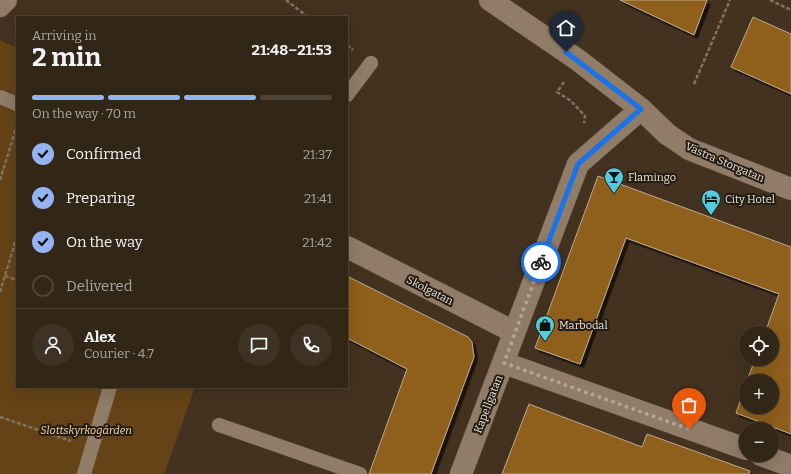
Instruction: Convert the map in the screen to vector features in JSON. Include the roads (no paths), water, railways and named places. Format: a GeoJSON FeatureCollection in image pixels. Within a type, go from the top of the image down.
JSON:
{"type":"FeatureCollection","features":[{"type":"Feature","properties":{"kind":"street"},"geometry":{"type":"LineString","coordinates":[[0,6],[6,0]]}},
{"type":"Feature","properties":{"kind":"street","name":"Västra Storgatan"},"geometry":{"type":"LineString","coordinates":[[490,0],[578,60],[641,109],[666,134],[690,149],[791,189]]}},
{"type":"Feature","properties":{"kind":"street","name":"Kapellgatan"},"geometry":{"type":"LineString","coordinates":[[461,474],[578,164],[641,109]]}},
{"type":"Feature","properties":{"kind":"street","name":"Skolgatan"},"geometry":{"type":"LineString","coordinates":[[348,248],[514,332]]}},
{"type":"Feature","properties":{"kind":"street"},"geometry":{"type":"LineString","coordinates":[[504,363],[739,447]]}},
{"type":"Feature","properties":{"kind":"street"},"geometry":{"type":"LineString","coordinates":[[779,461],[791,466]]}},
{"type":"Feature","properties":{"kind":"lane"},"geometry":{"type":"LineString","coordinates":[[348,94],[371,63]]}},
{"type":"Feature","properties":{"kind":"lane"},"geometry":{"type":"LineString","coordinates":[[0,97],[16,104]]}},
{"type":"Feature","properties":{"kind":"lane"},"geometry":{"type":"LineString","coordinates":[[84,474],[110,388]]}},
{"type":"Feature","properties":{"kind":"lane"},"geometry":{"type":"LineString","coordinates":[[219,425],[360,474]]}},
{"type":"Feature","properties":{"kind":"place","name":"Flamingo"},"geometry":{"type":"Point","coordinates":[614,194]}},
{"type":"Feature","properties":{"kind":"place","name":"City Hotel"},"geometry":{"type":"Point","coordinates":[711,216]}},
{"type":"Feature","properties":{"kind":"place","name":"Marbodal"},"geometry":{"type":"Point","coordinates":[545,342]}},
{"type":"Feature","properties":{"kind":"park label","name":"Slottskyrkogården"},"geometry":{"type":"Point","coordinates":[86,430]}}]}
